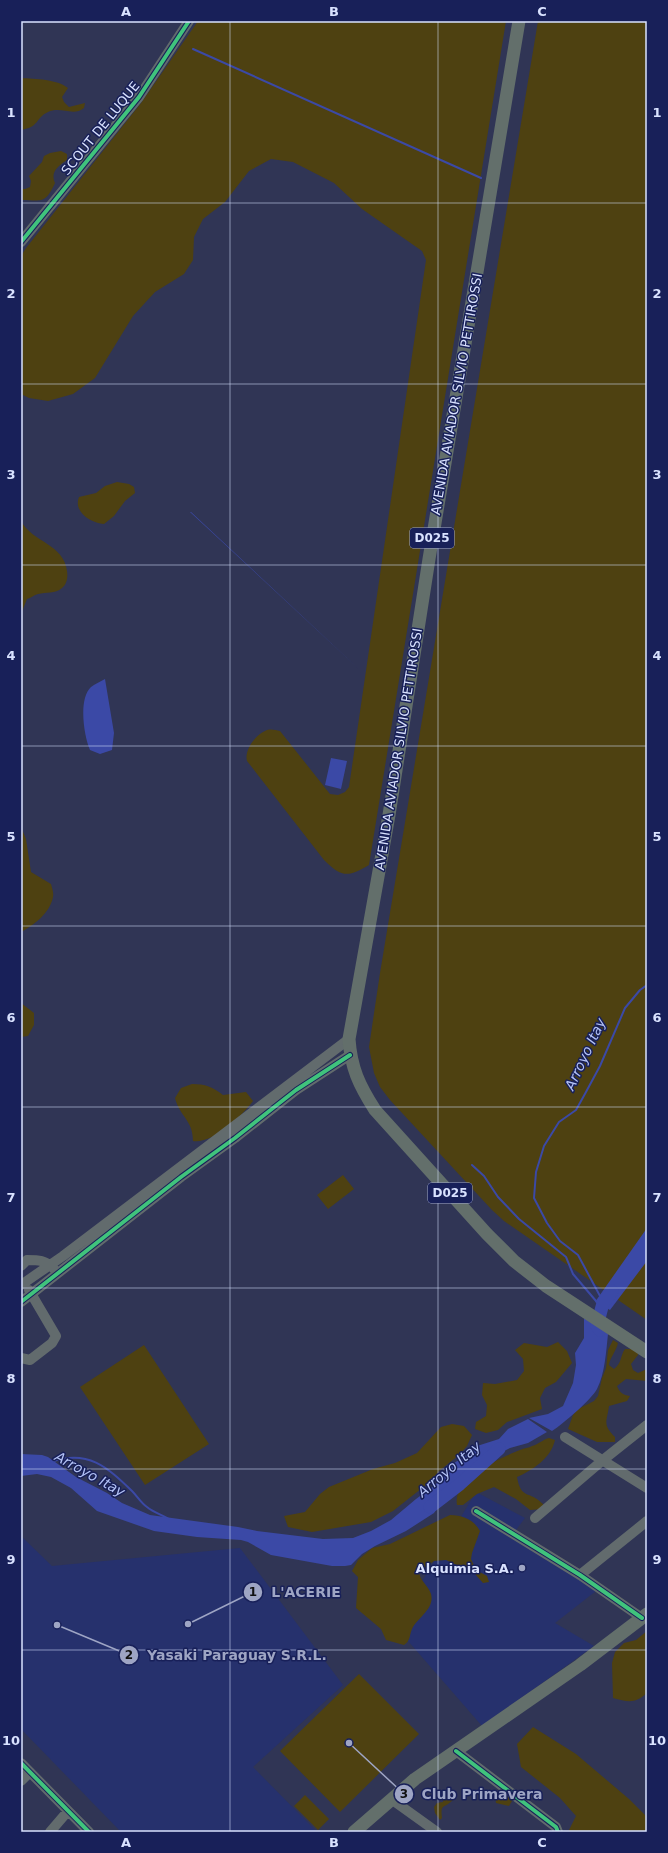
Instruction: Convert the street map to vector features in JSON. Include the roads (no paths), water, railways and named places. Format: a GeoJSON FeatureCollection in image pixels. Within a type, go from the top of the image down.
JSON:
{"type":"FeatureCollection","features":[{"type":"Feature","properties":{"kind":"main road","name":"AVENIDA AVIADOR SILVIO PETTIROSSI"},"geometry":{"type":"LineString","coordinates":[[518,21],[428,559],[389,815],[349,1038],[350,1055],[361,1088],[375,1110],[487,1234],[514,1261],[546,1286],[647,1352]]}},
{"type":"Feature","properties":{"kind":"main road"},"geometry":{"type":"LineString","coordinates":[[354,1832],[415,1779],[580,1665],[645,1616]]}},
{"type":"Feature","properties":{"kind":"street","name":"SCOUT DE LUQUE"},"geometry":{"type":"LineString","coordinates":[[21,242],[139,97],[189,21]]}},
{"type":"Feature","properties":{"kind":"street"},"geometry":{"type":"LineString","coordinates":[[21,1302],[57,1274],[151,1195],[349,1038]]}},
{"type":"Feature","properties":{"kind":"street"},"geometry":{"type":"LineString","coordinates":[[21,1358],[30,1360],[52,1343],[56,1336],[32,1294],[22,1282],[50,1265],[235,1138],[296,1090],[350,1055]]}},
{"type":"Feature","properties":{"kind":"street"},"geometry":{"type":"LineString","coordinates":[[21,1266],[27,1260],[45,1262],[50,1265],[57,1274]]}},
{"type":"Feature","properties":{"kind":"street"},"geometry":{"type":"LineString","coordinates":[[535,1518],[647,1425]]}},
{"type":"Feature","properties":{"kind":"street"},"geometry":{"type":"LineString","coordinates":[[565,1437],[647,1488]]}},
{"type":"Feature","properties":{"kind":"street"},"geometry":{"type":"LineString","coordinates":[[476,1511],[645,1616]]}},
{"type":"Feature","properties":{"kind":"street"},"geometry":{"type":"LineString","coordinates":[[580,1575],[647,1521]]}},
{"type":"Feature","properties":{"kind":"street"},"geometry":{"type":"LineString","coordinates":[[456,1751],[557,1830]]}},
{"type":"Feature","properties":{"kind":"street"},"geometry":{"type":"LineString","coordinates":[[21,1763],[89,1832]]}},
{"type":"Feature","properties":{"kind":"street"},"geometry":{"type":"LineString","coordinates":[[21,1781],[30,1772]]}},
{"type":"Feature","properties":{"kind":"street"},"geometry":{"type":"LineString","coordinates":[[391,1799],[437,1832]]}},
{"type":"Feature","properties":{"kind":"street"},"geometry":{"type":"LineString","coordinates":[[50,1832],[68,1811]]}},
{"type":"Feature","properties":{"kind":"water"},"geometry":{"type":"Polygon","coordinates":[[[190,512],[191,512],[361,671],[190,512]]]}},
{"type":"Feature","properties":{"kind":"water"},"geometry":{"type":"Polygon","coordinates":[[[105,679],[114,733],[112,750],[100,754],[90,750],[84,727],[83,709],[87,693],[91,687],[105,679]]]}},
{"type":"Feature","properties":{"kind":"water"},"geometry":{"type":"Polygon","coordinates":[[[331,758],[347,761],[341,789],[325,785],[331,758]]]}},
{"type":"Feature","properties":{"kind":"water"},"geometry":{"type":"Polygon","coordinates":[[[647,1228],[647,1261],[610,1310],[595,1302],[647,1228]]]}},
{"type":"Feature","properties":{"kind":"water"},"geometry":{"type":"Polygon","coordinates":[[[584,1318],[608,1334],[602,1376],[594,1394],[569,1418],[552,1431],[529,1418],[548,1414],[563,1406],[573,1383],[576,1365],[575,1353],[584,1338],[584,1318]]]}},
{"type":"Feature","properties":{"kind":"water"},"geometry":{"type":"Polygon","coordinates":[[[528,1419],[547,1432],[528,1443],[510,1448],[473,1467],[453,1483],[434,1513],[406,1531],[362,1554],[351,1565],[345,1566],[332,1566],[271,1555],[248,1542],[241,1540],[197,1537],[154,1531],[97,1511],[71,1488],[51,1477],[37,1474],[21,1476],[21,1454],[42,1455],[48,1457],[76,1477],[107,1493],[122,1503],[150,1515],[323,1539],[353,1538],[371,1531],[391,1520],[435,1485],[454,1463],[470,1453],[477,1446],[499,1439],[508,1429],[528,1419]]]}},
{"type":"Feature","properties":{"kind":"waterway"},"geometry":{"type":"LineString","coordinates":[[193,49],[481,178]]}},
{"type":"Feature","properties":{"kind":"waterway","name":"Arroyo Itay"},"geometry":{"type":"LineString","coordinates":[[600,1296],[578,1255],[560,1241],[547,1223],[534,1198],[536,1172],[544,1146],[559,1122],[576,1110],[586,1092],[600,1066],[625,1008],[640,990],[647,985]]}},
{"type":"Feature","properties":{"kind":"waterway"},"geometry":{"type":"LineString","coordinates":[[472,1165],[484,1176],[498,1197],[519,1219],[566,1257],[573,1274],[602,1308]]}},
{"type":"Feature","properties":{"kind":"waterway","name":"Arroyo Itay"},"geometry":{"type":"LineString","coordinates":[[600,1330],[597,1326],[603,1303],[612,1291]]}},
{"type":"Feature","properties":{"kind":"waterway","name":"Arroyo Itay"},"geometry":{"type":"LineString","coordinates":[[430,1507],[460,1484],[499,1449]]}},
{"type":"Feature","properties":{"kind":"waterway","name":"Arroyo Itay"},"geometry":{"type":"LineString","coordinates":[[51,1462],[76,1458],[86,1459],[96,1463],[114,1475],[145,1505],[169,1519]]}},
{"type":"Feature","properties":{"kind":"place","name":"Alquimia S.A."},"geometry":{"type":"Point","coordinates":[522,1568]}},
{"type":"Feature","properties":{"kind":"place","name":"L'ACERIE"},"geometry":{"type":"Point","coordinates":[188,1624]}},
{"type":"Feature","properties":{"kind":"place","name":"Yasaki Paraguay S.R.L."},"geometry":{"type":"Point","coordinates":[57,1625]}},
{"type":"Feature","properties":{"kind":"place","name":"Club Primavera"},"geometry":{"type":"Point","coordinates":[349,1743]}}]}
